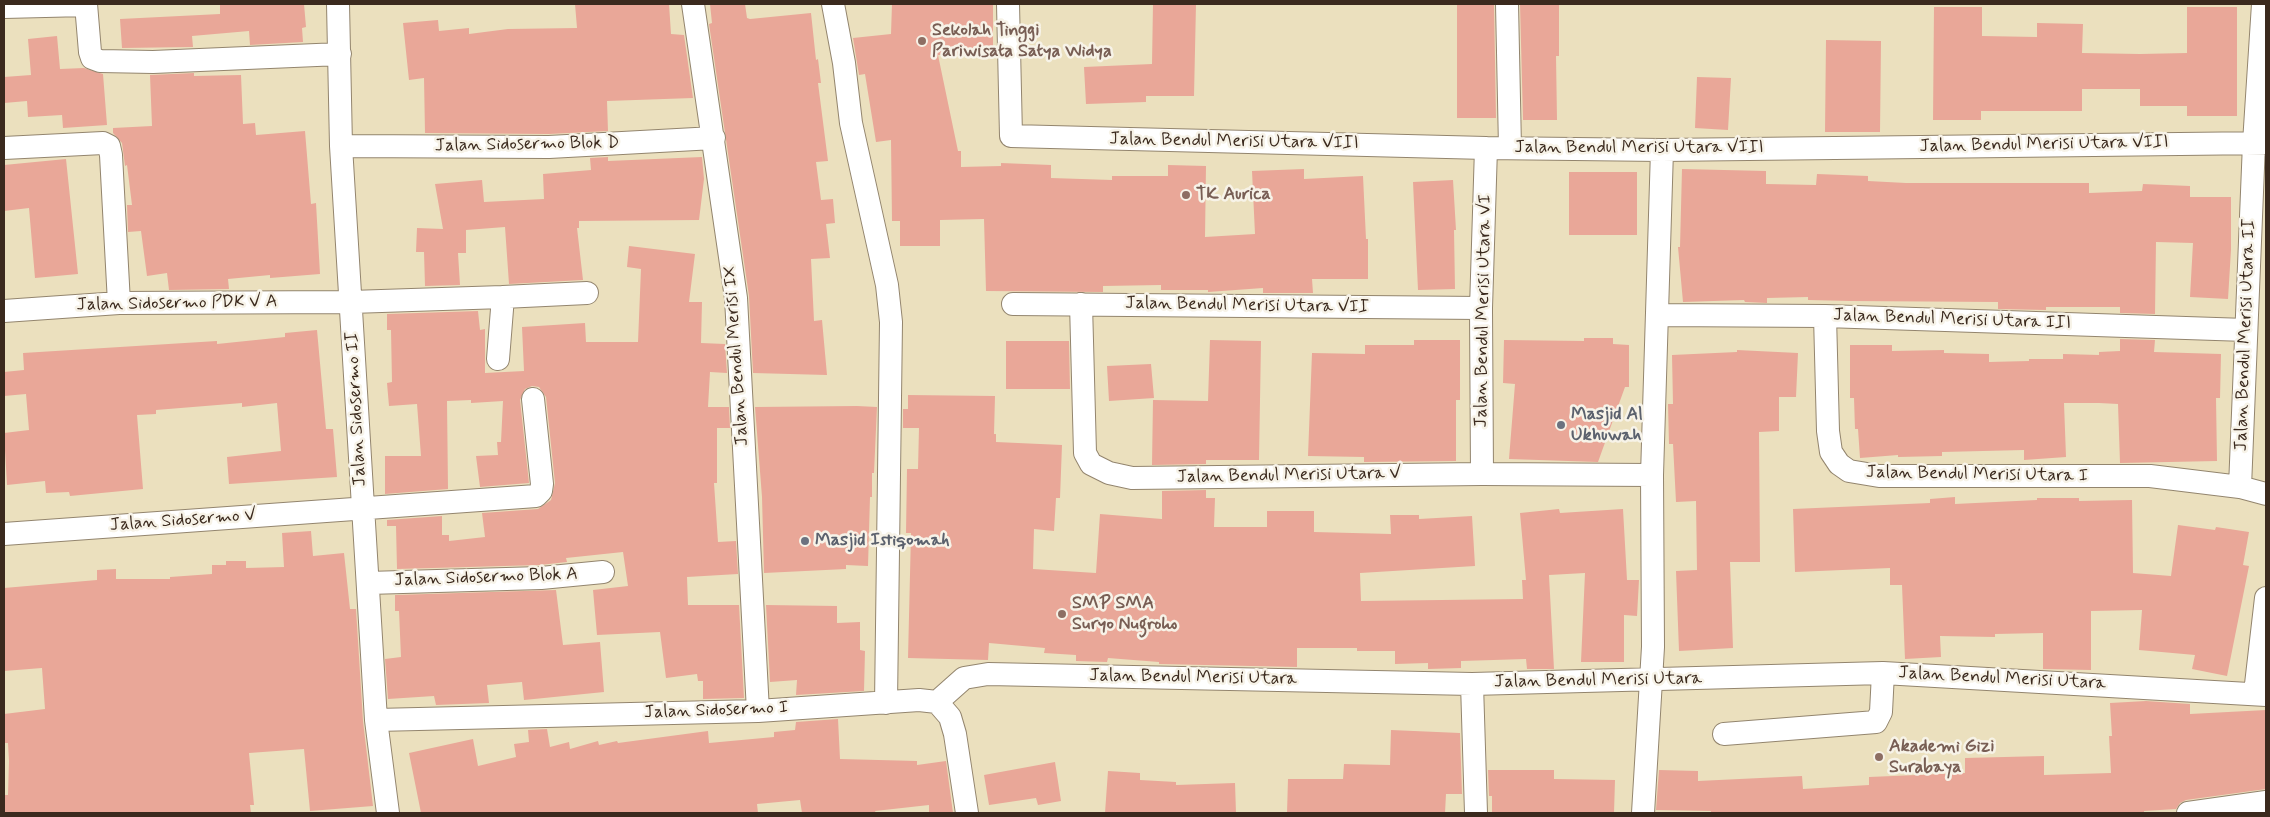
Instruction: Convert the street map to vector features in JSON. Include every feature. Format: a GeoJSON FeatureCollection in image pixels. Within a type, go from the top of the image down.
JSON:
{"type":"FeatureCollection","features":[{"type":"Feature","properties":{"kind":"street"},"geometry":{"type":"LineString","coordinates":[[4,7],[86,4],[91,56],[95,60],[106,62],[340,54]]}},
{"type":"Feature","properties":{"kind":"street","name":"Jalan Sidosermo II"},"geometry":{"type":"LineString","coordinates":[[338,4],[341,146],[350,302],[376,720],[388,813]]}},
{"type":"Feature","properties":{"kind":"street","name":"Jalan Bendul Merisi IX"},"geometry":{"type":"LineString","coordinates":[[693,4],[736,298],[758,711]]}},
{"type":"Feature","properties":{"kind":"street"},"geometry":{"type":"LineString","coordinates":[[833,4],[844,63],[851,123],[887,285],[891,322],[886,703]]}},
{"type":"Feature","properties":{"kind":"street","name":"Jalan Bendul Merisi Utara VIII"},"geometry":{"type":"LineString","coordinates":[[1008,4],[1011,136],[1486,148],[1662,150],[2260,143]]}},
{"type":"Feature","properties":{"kind":"street"},"geometry":{"type":"LineString","coordinates":[[1507,4],[1510,148]]}},
{"type":"Feature","properties":{"kind":"street","name":"Jalan Bendul Merisi Utara II"},"geometry":{"type":"LineString","coordinates":[[2240,487],[2246,330],[2260,143],[2263,4]]}},
{"type":"Feature","properties":{"kind":"street","name":"Jalan Sidosermo Blok D"},"geometry":{"type":"LineString","coordinates":[[341,146],[549,147],[714,138]]}},
{"type":"Feature","properties":{"kind":"street"},"geometry":{"type":"LineString","coordinates":[[4,148],[96,143],[108,145],[111,155],[120,303]]}},
{"type":"Feature","properties":{"kind":"street","name":"Jalan Bendul Merisi Utara VI"},"geometry":{"type":"LineString","coordinates":[[1482,474],[1481,308],[1486,148]]}},
{"type":"Feature","properties":{"kind":"street"},"geometry":{"type":"LineString","coordinates":[[1643,813],[1653,639],[1652,475],[1662,150]]}},
{"type":"Feature","properties":{"kind":"street","name":"Jalan Sidosermo PDK V A"},"geometry":{"type":"LineString","coordinates":[[4,311],[120,303],[350,302],[587,293]]}},
{"type":"Feature","properties":{"kind":"street"},"geometry":{"type":"LineString","coordinates":[[498,359],[503,297]]}},
{"type":"Feature","properties":{"kind":"street","name":"Jalan Bendul Merisi Utara VII"},"geometry":{"type":"LineString","coordinates":[[1013,304],[1481,308]]}},
{"type":"Feature","properties":{"kind":"street","name":"Jalan Bendul Merisi Utara V"},"geometry":{"type":"LineString","coordinates":[[1081,304],[1085,453],[1091,464],[1109,473],[1132,478],[1482,474],[1652,475]]}},
{"type":"Feature","properties":{"kind":"street","name":"Jalan Bendul Merisi Utara III"},"geometry":{"type":"LineString","coordinates":[[1658,315],[1825,316],[2246,330]]}},
{"type":"Feature","properties":{"kind":"street","name":"Jalan Bendul Merisi Utara I"},"geometry":{"type":"LineString","coordinates":[[1825,316],[1828,431],[1831,452],[1839,464],[1849,471],[1879,476],[2150,476],[2240,487],[2266,494]]}},
{"type":"Feature","properties":{"kind":"street","name":"Jalan Sidosermo V"},"geometry":{"type":"LineString","coordinates":[[4,534],[536,496],[541,491],[542,484],[533,400]]}},
{"type":"Feature","properties":{"kind":"street","name":"Jalan Sidosermo Blok A"},"geometry":{"type":"LineString","coordinates":[[368,583],[541,578],[603,572]]}},
{"type":"Feature","properties":{"kind":"street"},"geometry":{"type":"LineString","coordinates":[[2260,694],[2266,598]]}},
{"type":"Feature","properties":{"kind":"street"},"geometry":{"type":"LineString","coordinates":[[1724,734],[1876,722],[1881,712],[1883,673]]}},
{"type":"Feature","properties":{"kind":"street","name":"Jalan Bendul Merisi Utara"},"geometry":{"type":"LineString","coordinates":[[938,702],[964,678],[988,674],[1472,684],[1883,673],[2260,694]]}},
{"type":"Feature","properties":{"kind":"street"},"geometry":{"type":"LineString","coordinates":[[1472,684],[1476,813]]}},
{"type":"Feature","properties":{"kind":"street","name":"Jalan Sidosermo I"},"geometry":{"type":"LineString","coordinates":[[376,720],[758,711],[919,700],[938,702]]}},
{"type":"Feature","properties":{"kind":"street"},"geometry":{"type":"LineString","coordinates":[[938,702],[950,717],[955,734],[967,813]]}},
{"type":"Feature","properties":{"kind":"street"},"geometry":{"type":"LineString","coordinates":[[2188,813],[2266,802]]}},
{"type":"Feature","properties":{"kind":"building"},"geometry":{"type":"Polygon","coordinates":[[[220,4],[304,4],[306,27],[302,28],[303,42],[250,45],[249,31],[192,36],[193,47],[122,48],[120,19],[220,14],[220,4]]]}},
{"type":"Feature","properties":{"kind":"building"},"geometry":{"type":"Polygon","coordinates":[[[575,4],[669,4],[671,34],[684,35],[693,98],[607,101],[608,131],[549,134],[425,133],[424,78],[409,80],[403,23],[438,20],[439,31],[469,28],[469,34],[508,29],[577,28],[575,4]]]}},
{"type":"Feature","properties":{"kind":"building"},"geometry":{"type":"Polygon","coordinates":[[[710,4],[745,4],[747,18],[750,19],[811,13],[816,60],[818,59],[821,83],[818,83],[828,161],[816,162],[821,200],[833,199],[835,223],[826,224],[830,258],[811,259],[814,321],[822,320],[827,375],[753,373],[749,296],[709,24],[712,23],[710,4]]]}},
{"type":"Feature","properties":{"kind":"building"},"geometry":{"type":"Polygon","coordinates":[[[892,4],[993,4],[993,55],[938,55],[958,151],[961,151],[961,167],[1001,166],[1001,163],[1051,165],[1051,178],[1112,180],[1112,176],[1168,176],[1168,165],[1206,166],[1205,237],[1255,234],[1252,171],[1304,169],[1304,179],[1363,176],[1366,239],[1368,239],[1368,279],[1312,279],[1313,293],[1263,293],[1263,288],[1208,292],[1208,290],[1161,290],[1161,285],[1103,286],[1103,292],[986,291],[984,219],[940,220],[940,246],[900,246],[900,221],[892,221],[891,140],[876,142],[865,74],[859,75],[853,38],[891,34],[892,4]]]}},
{"type":"Feature","properties":{"kind":"building"},"geometry":{"type":"Polygon","coordinates":[[[1153,4],[1196,4],[1194,96],[1146,96],[1146,102],[1086,104],[1084,67],[1152,64],[1153,4]]]}},
{"type":"Feature","properties":{"kind":"building"},"geometry":{"type":"Polygon","coordinates":[[[1457,4],[1494,4],[1496,118],[1457,118],[1457,4]]]}},
{"type":"Feature","properties":{"kind":"building"},"geometry":{"type":"Polygon","coordinates":[[[1520,4],[1559,4],[1559,56],[1556,56],[1557,120],[1523,120],[1520,4]]]}},
{"type":"Feature","properties":{"kind":"building"},"geometry":{"type":"Polygon","coordinates":[[[1934,7],[1982,7],[1982,36],[2037,37],[2037,23],[2083,24],[2082,53],[2140,54],[2187,53],[2187,7],[2237,7],[2237,116],[2187,116],[2187,106],[2140,106],[2140,89],[2082,89],[2082,111],[1981,111],[1981,120],[1933,120],[1934,7]]]}},
{"type":"Feature","properties":{"kind":"building"},"geometry":{"type":"Polygon","coordinates":[[[57,36],[60,69],[84,68],[103,74],[107,125],[63,128],[62,115],[28,117],[27,101],[4,103],[4,77],[31,75],[28,39],[57,36]]]}},
{"type":"Feature","properties":{"kind":"building"},"geometry":{"type":"Polygon","coordinates":[[[1826,40],[1881,41],[1880,132],[1825,132],[1826,40]]]}},
{"type":"Feature","properties":{"kind":"building"},"geometry":{"type":"Polygon","coordinates":[[[194,73],[194,76],[241,75],[243,124],[255,123],[256,135],[305,131],[311,204],[316,203],[320,274],[270,278],[270,275],[228,279],[229,289],[169,290],[167,273],[147,276],[141,231],[128,232],[127,205],[132,205],[127,165],[125,166],[122,143],[113,133],[113,128],[152,126],[150,75],[194,73]]]}},
{"type":"Feature","properties":{"kind":"building"},"geometry":{"type":"Polygon","coordinates":[[[1697,77],[1731,78],[1728,130],[1695,128],[1697,77]]]}},
{"type":"Feature","properties":{"kind":"building"},"geometry":{"type":"Polygon","coordinates":[[[608,157],[608,161],[702,157],[704,179],[699,220],[579,221],[579,228],[577,228],[583,280],[509,284],[505,227],[466,230],[466,253],[458,253],[460,285],[425,286],[424,252],[416,252],[417,228],[443,229],[435,184],[482,180],[484,202],[544,199],[543,174],[591,170],[590,158],[608,157]]]}},
{"type":"Feature","properties":{"kind":"building"},"geometry":{"type":"Polygon","coordinates":[[[66,159],[78,274],[35,278],[29,208],[4,211],[4,165],[66,159]]]}},
{"type":"Feature","properties":{"kind":"building"},"geometry":{"type":"Polygon","coordinates":[[[1682,169],[1766,171],[1766,184],[1816,185],[1817,174],[1868,176],[1868,181],[1906,183],[2089,183],[2089,193],[2142,191],[2143,184],[2190,186],[2190,197],[2231,197],[2231,250],[2228,299],[2190,297],[2193,243],[2156,242],[2155,314],[2120,313],[2120,307],[2046,307],[2046,310],[1998,309],[1998,302],[1808,300],[1808,297],[1767,298],[1767,303],[1745,302],[1744,300],[1683,302],[1678,247],[1680,247],[1682,169]]]}},
{"type":"Feature","properties":{"kind":"building"},"geometry":{"type":"Polygon","coordinates":[[[1569,172],[1637,172],[1637,235],[1569,235],[1569,172]]]}},
{"type":"Feature","properties":{"kind":"building"},"geometry":{"type":"Polygon","coordinates":[[[1453,180],[1456,230],[1454,230],[1455,289],[1418,290],[1413,182],[1453,180]]]}},
{"type":"Feature","properties":{"kind":"building"},"geometry":{"type":"Polygon","coordinates":[[[629,246],[695,254],[689,302],[702,302],[701,343],[725,344],[727,373],[710,372],[708,407],[729,407],[730,428],[717,428],[717,483],[714,483],[718,542],[736,541],[738,574],[687,577],[688,605],[739,605],[744,698],[703,699],[703,681],[698,681],[697,674],[666,678],[660,632],[597,635],[593,590],[628,586],[623,552],[566,558],[567,562],[540,565],[397,569],[396,526],[387,526],[387,520],[442,516],[442,535],[449,535],[449,541],[485,537],[482,513],[538,509],[551,500],[555,483],[546,397],[539,387],[532,386],[525,389],[520,400],[529,483],[480,487],[476,456],[498,455],[497,442],[501,442],[503,401],[471,403],[471,400],[447,401],[448,489],[385,494],[385,456],[421,456],[417,404],[389,406],[387,383],[392,382],[391,330],[387,330],[387,314],[478,311],[480,330],[485,329],[485,373],[524,371],[522,327],[585,323],[586,342],[638,342],[641,269],[627,267],[629,246]]]}},
{"type":"Feature","properties":{"kind":"building"},"geometry":{"type":"Polygon","coordinates":[[[317,330],[326,429],[333,429],[337,477],[229,484],[227,457],[281,451],[277,403],[242,407],[242,403],[156,410],[156,414],[137,415],[143,489],[70,496],[69,492],[46,493],[45,481],[7,485],[4,433],[29,430],[26,394],[4,396],[4,372],[24,370],[23,353],[217,341],[217,344],[285,337],[285,333],[317,330]]]}},
{"type":"Feature","properties":{"kind":"building"},"geometry":{"type":"Polygon","coordinates":[[[1584,338],[1613,338],[1613,344],[1629,345],[1629,387],[1625,387],[1598,462],[1509,459],[1515,384],[1503,383],[1504,340],[1584,341],[1584,338]]]}},
{"type":"Feature","properties":{"kind":"building"},"geometry":{"type":"Polygon","coordinates":[[[2120,339],[2155,340],[2154,352],[2221,354],[2220,398],[2216,398],[2217,461],[2120,463],[2118,404],[2099,403],[2064,403],[2066,457],[2024,460],[2024,450],[1942,452],[1942,456],[1898,457],[1898,455],[1860,458],[1858,429],[1855,429],[1854,398],[1850,398],[1850,345],[1892,345],[1892,351],[1944,350],[1944,353],[1989,354],[1989,362],[2063,359],[2063,354],[2099,355],[2099,352],[2120,351],[2120,339]]]}},
{"type":"Feature","properties":{"kind":"building"},"geometry":{"type":"Polygon","coordinates":[[[1210,340],[1261,341],[1259,460],[1206,460],[1206,464],[1152,465],[1153,400],[1208,401],[1210,340]]]}},
{"type":"Feature","properties":{"kind":"building"},"geometry":{"type":"Polygon","coordinates":[[[1414,340],[1460,340],[1460,400],[1456,400],[1456,461],[1364,462],[1364,457],[1308,456],[1312,353],[1365,354],[1365,345],[1414,345],[1414,340]]]}},
{"type":"Feature","properties":{"kind":"building"},"geometry":{"type":"Polygon","coordinates":[[[1006,341],[1069,341],[1070,389],[1006,389],[1006,341]]]}},
{"type":"Feature","properties":{"kind":"building"},"geometry":{"type":"Polygon","coordinates":[[[1737,350],[1798,353],[1796,397],[1779,397],[1779,431],[1759,432],[1760,562],[1730,562],[1733,648],[1679,651],[1676,571],[1697,570],[1696,501],[1676,502],[1673,444],[1669,444],[1668,404],[1673,404],[1672,355],[1737,352],[1737,350]]]}},
{"type":"Feature","properties":{"kind":"building"},"geometry":{"type":"Polygon","coordinates":[[[1151,364],[1154,398],[1109,401],[1107,366],[1151,364]]]}},
{"type":"Feature","properties":{"kind":"building"},"geometry":{"type":"Polygon","coordinates":[[[908,395],[995,396],[994,434],[996,434],[996,442],[1062,445],[1060,498],[1056,498],[1054,531],[1034,529],[1033,569],[1096,573],[1100,514],[1162,519],[1162,491],[1206,490],[1206,498],[1215,498],[1214,527],[1267,527],[1267,511],[1314,511],[1314,532],[1391,534],[1390,515],[1419,515],[1419,519],[1472,516],[1475,566],[1360,573],[1361,601],[1523,599],[1522,580],[1526,580],[1520,513],[1559,509],[1560,513],[1623,509],[1627,580],[1639,580],[1637,616],[1624,615],[1624,662],[1581,662],[1585,573],[1549,575],[1554,669],[1527,669],[1526,659],[1461,661],[1461,668],[1428,669],[1428,663],[1395,664],[1395,651],[1357,651],[1357,648],[1297,648],[1297,667],[1159,664],[1159,662],[1108,658],[1107,662],[1076,661],[1076,655],[1044,653],[1045,648],[989,643],[988,660],[908,658],[911,533],[906,533],[907,469],[918,469],[919,428],[903,428],[903,409],[908,409],[908,395]]]}},
{"type":"Feature","properties":{"kind":"building"},"geometry":{"type":"Polygon","coordinates":[[[755,407],[877,407],[874,473],[872,473],[872,497],[870,497],[868,566],[846,565],[846,569],[764,573],[762,497],[755,407]]]}},
{"type":"Feature","properties":{"kind":"building"},"geometry":{"type":"Polygon","coordinates":[[[1955,497],[1955,504],[2037,500],[2037,498],[2079,498],[2079,501],[2132,500],[2133,573],[2171,576],[2178,525],[2215,530],[2216,527],[2249,532],[2243,565],[2249,566],[2227,676],[2192,669],[2195,655],[2139,650],[2142,610],[2091,611],[2091,670],[2043,669],[2043,633],[1995,634],[1995,637],[1940,636],[1941,657],[1905,659],[1902,585],[1890,585],[1890,568],[1795,572],[1793,509],[1930,503],[1930,499],[1955,497]]]}},
{"type":"Feature","properties":{"kind":"building"},"geometry":{"type":"Polygon","coordinates":[[[311,531],[313,556],[344,553],[350,609],[356,609],[363,721],[373,806],[310,811],[304,749],[249,753],[254,805],[250,805],[251,813],[4,813],[4,795],[8,795],[9,761],[8,743],[4,743],[4,714],[45,709],[42,668],[4,671],[4,588],[97,580],[97,570],[116,569],[116,579],[170,579],[170,577],[212,574],[212,565],[226,565],[226,561],[246,561],[246,568],[284,567],[282,533],[311,531]]]}},
{"type":"Feature","properties":{"kind":"building"},"geometry":{"type":"Polygon","coordinates":[[[556,590],[563,645],[600,642],[604,692],[524,700],[522,682],[487,685],[489,703],[436,705],[434,696],[388,699],[385,659],[401,657],[399,611],[395,611],[395,595],[556,590]]]}},
{"type":"Feature","properties":{"kind":"building"},"geometry":{"type":"Polygon","coordinates":[[[766,605],[837,606],[837,623],[860,622],[860,650],[865,651],[864,691],[796,695],[797,680],[770,682],[766,605]]]}},
{"type":"Feature","properties":{"kind":"building"},"geometry":{"type":"Polygon","coordinates":[[[2146,701],[2190,704],[2190,714],[2266,710],[2266,789],[2186,800],[2180,803],[2176,809],[2144,811],[2144,813],[1711,813],[1711,811],[1656,810],[1659,770],[1698,771],[1698,781],[1802,776],[1803,789],[1869,785],[1869,777],[1965,773],[1965,758],[2044,756],[2044,775],[2111,773],[2109,736],[2112,736],[2110,703],[2146,701]]]}},
{"type":"Feature","properties":{"kind":"building"},"geometry":{"type":"Polygon","coordinates":[[[838,719],[840,759],[917,761],[917,765],[946,761],[953,813],[929,813],[929,805],[875,811],[876,813],[802,813],[800,800],[757,804],[758,813],[421,813],[409,753],[473,739],[478,766],[516,757],[514,744],[529,742],[528,730],[547,729],[550,747],[569,742],[570,749],[598,741],[599,745],[617,741],[618,743],[708,731],[709,743],[774,737],[774,732],[795,730],[796,722],[838,719]]]}},
{"type":"Feature","properties":{"kind":"building"},"geometry":{"type":"Polygon","coordinates":[[[1391,730],[1460,733],[1462,794],[1446,794],[1445,813],[1287,813],[1288,779],[1343,779],[1344,764],[1390,765],[1391,730]]]}},
{"type":"Feature","properties":{"kind":"building"},"geometry":{"type":"Polygon","coordinates":[[[1055,762],[1061,801],[1038,805],[1036,798],[989,805],[984,775],[1055,762]]]}},
{"type":"Feature","properties":{"kind":"building"},"geometry":{"type":"Polygon","coordinates":[[[1488,770],[1554,770],[1554,779],[1615,780],[1614,813],[1492,813],[1492,796],[1489,796],[1488,770]]]}},
{"type":"Feature","properties":{"kind":"building"},"geometry":{"type":"Polygon","coordinates":[[[1108,771],[1140,773],[1140,780],[1176,782],[1176,785],[1235,783],[1236,813],[1105,813],[1108,771]]]}},
{"type":"Feature","properties":{"kind":"place","name":"Sekolah Tinggi Pariwisata Satya Widya"},"geometry":{"type":"Point","coordinates":[922,41]}},
{"type":"Feature","properties":{"kind":"place","name":"TK Aurica"},"geometry":{"type":"Point","coordinates":[1186,195]}},
{"type":"Feature","properties":{"kind":"place","name":"Masjid Al Ukhuwah"},"geometry":{"type":"Point","coordinates":[1561,425]}},
{"type":"Feature","properties":{"kind":"place","name":"Masjid Istiqomah"},"geometry":{"type":"Point","coordinates":[805,541]}},
{"type":"Feature","properties":{"kind":"place","name":"SMP SMA Suryo Nugroho"},"geometry":{"type":"Point","coordinates":[1062,614]}},
{"type":"Feature","properties":{"kind":"place","name":"Akademi Gizi Surabaya"},"geometry":{"type":"Point","coordinates":[1879,757]}}]}
